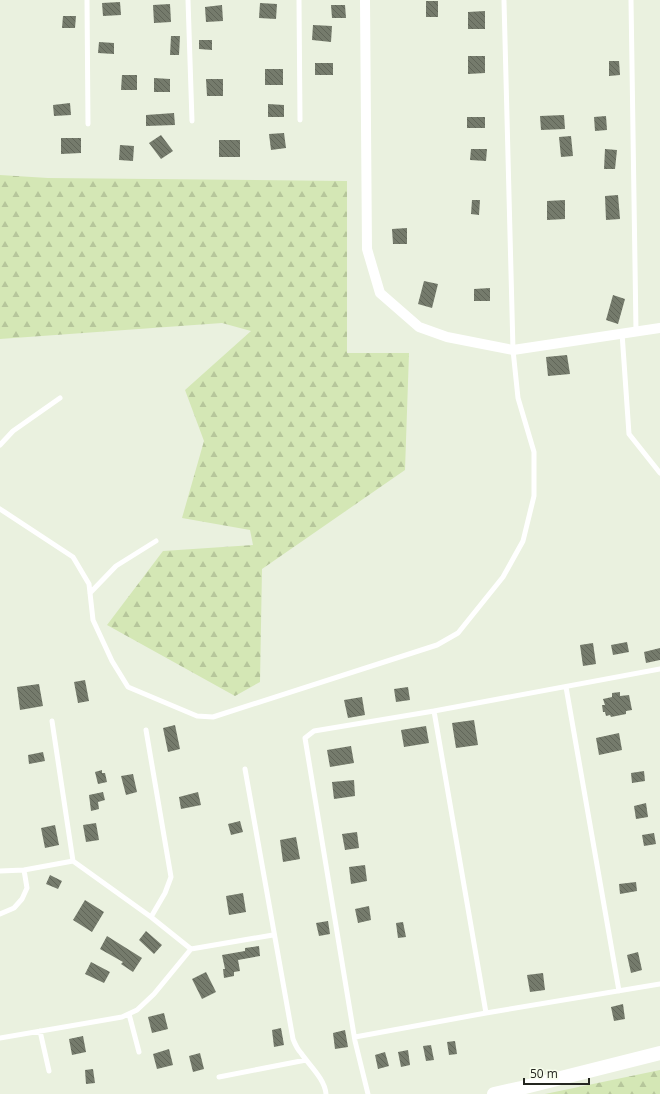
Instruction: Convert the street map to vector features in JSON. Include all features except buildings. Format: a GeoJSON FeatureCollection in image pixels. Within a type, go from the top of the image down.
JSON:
{"type":"FeatureCollection","features":[{"type":"Feature","properties":{"kind":"street"},"geometry":{"type":"LineString","coordinates":[[366,0],[367,249],[380,293],[419,327],[447,337],[513,350],[660,328]]}},
{"type":"Feature","properties":{"kind":"street"},"geometry":{"type":"LineString","coordinates":[[494,1094],[660,1054]]}},
{"type":"Feature","properties":{"kind":"lane"},"geometry":{"type":"LineString","coordinates":[[87,0],[88,124]]}},
{"type":"Feature","properties":{"kind":"lane"},"geometry":{"type":"LineString","coordinates":[[188,0],[192,121]]}},
{"type":"Feature","properties":{"kind":"lane"},"geometry":{"type":"LineString","coordinates":[[299,0],[300,120]]}},
{"type":"Feature","properties":{"kind":"lane"},"geometry":{"type":"LineString","coordinates":[[631,0],[636,331]]}},
{"type":"Feature","properties":{"kind":"lane"},"geometry":{"type":"LineString","coordinates":[[0,509],[72,557],[89,584],[93,620],[112,661],[128,687],[197,716],[213,717],[437,646],[458,633],[503,577],[523,541],[534,496],[534,452],[518,398],[513,350],[504,1]]}},
{"type":"Feature","properties":{"kind":"lane"},"geometry":{"type":"LineString","coordinates":[[622,333],[628,434],[660,473]]}},
{"type":"Feature","properties":{"kind":"lane"},"geometry":{"type":"LineString","coordinates":[[0,445],[13,431],[60,398]]}},
{"type":"Feature","properties":{"kind":"lane"},"geometry":{"type":"LineString","coordinates":[[90,593],[116,566],[156,540]]}},
{"type":"Feature","properties":{"kind":"lane"},"geometry":{"type":"LineString","coordinates":[[368,1094],[355,1037],[304,738],[314,731],[434,711],[660,669]]}},
{"type":"Feature","properties":{"kind":"lane"},"geometry":{"type":"LineString","coordinates":[[566,687],[620,991]]}},
{"type":"Feature","properties":{"kind":"lane"},"geometry":{"type":"LineString","coordinates":[[434,711],[486,1013]]}},
{"type":"Feature","properties":{"kind":"lane"},"geometry":{"type":"LineString","coordinates":[[52,722],[73,861],[151,917],[191,949]]}},
{"type":"Feature","properties":{"kind":"lane"},"geometry":{"type":"LineString","coordinates":[[146,730],[171,877],[166,894],[151,917]]}},
{"type":"Feature","properties":{"kind":"lane"},"geometry":{"type":"LineString","coordinates":[[244,769],[293,1039],[299,1051],[321,1080],[326,1094]]}},
{"type":"Feature","properties":{"kind":"lane"},"geometry":{"type":"LineString","coordinates":[[0,870],[24,870],[73,861]]}},
{"type":"Feature","properties":{"kind":"lane"},"geometry":{"type":"LineString","coordinates":[[0,914],[14,908],[22,899],[27,888],[24,870]]}},
{"type":"Feature","properties":{"kind":"lane"},"geometry":{"type":"LineString","coordinates":[[0,1038],[122,1017],[137,1010],[154,994],[191,949],[273,935]]}},
{"type":"Feature","properties":{"kind":"lane"},"geometry":{"type":"LineString","coordinates":[[355,1037],[486,1013],[660,984]]}},
{"type":"Feature","properties":{"kind":"lane"},"geometry":{"type":"LineString","coordinates":[[129,1014],[139,1052]]}},
{"type":"Feature","properties":{"kind":"lane"},"geometry":{"type":"LineString","coordinates":[[40,1031],[49,1071]]}},
{"type":"Feature","properties":{"kind":"lane"},"geometry":{"type":"LineString","coordinates":[[219,1077],[306,1060]]}},
{"type":"Feature","properties":{"kind":"green space"},"geometry":{"type":"Polygon","coordinates":[[[0,175],[48,178],[347,181],[347,353],[409,353],[405,470],[262,569],[260,682],[235,696],[107,625],[163,551],[253,545],[250,530],[182,518],[204,441],[185,390],[251,331],[222,323],[0,339],[0,175]]]}},
{"type":"Feature","properties":{"kind":"green space"},"geometry":{"type":"Polygon","coordinates":[[[660,1070],[660,1094],[545,1094],[660,1070]]]}}]}
